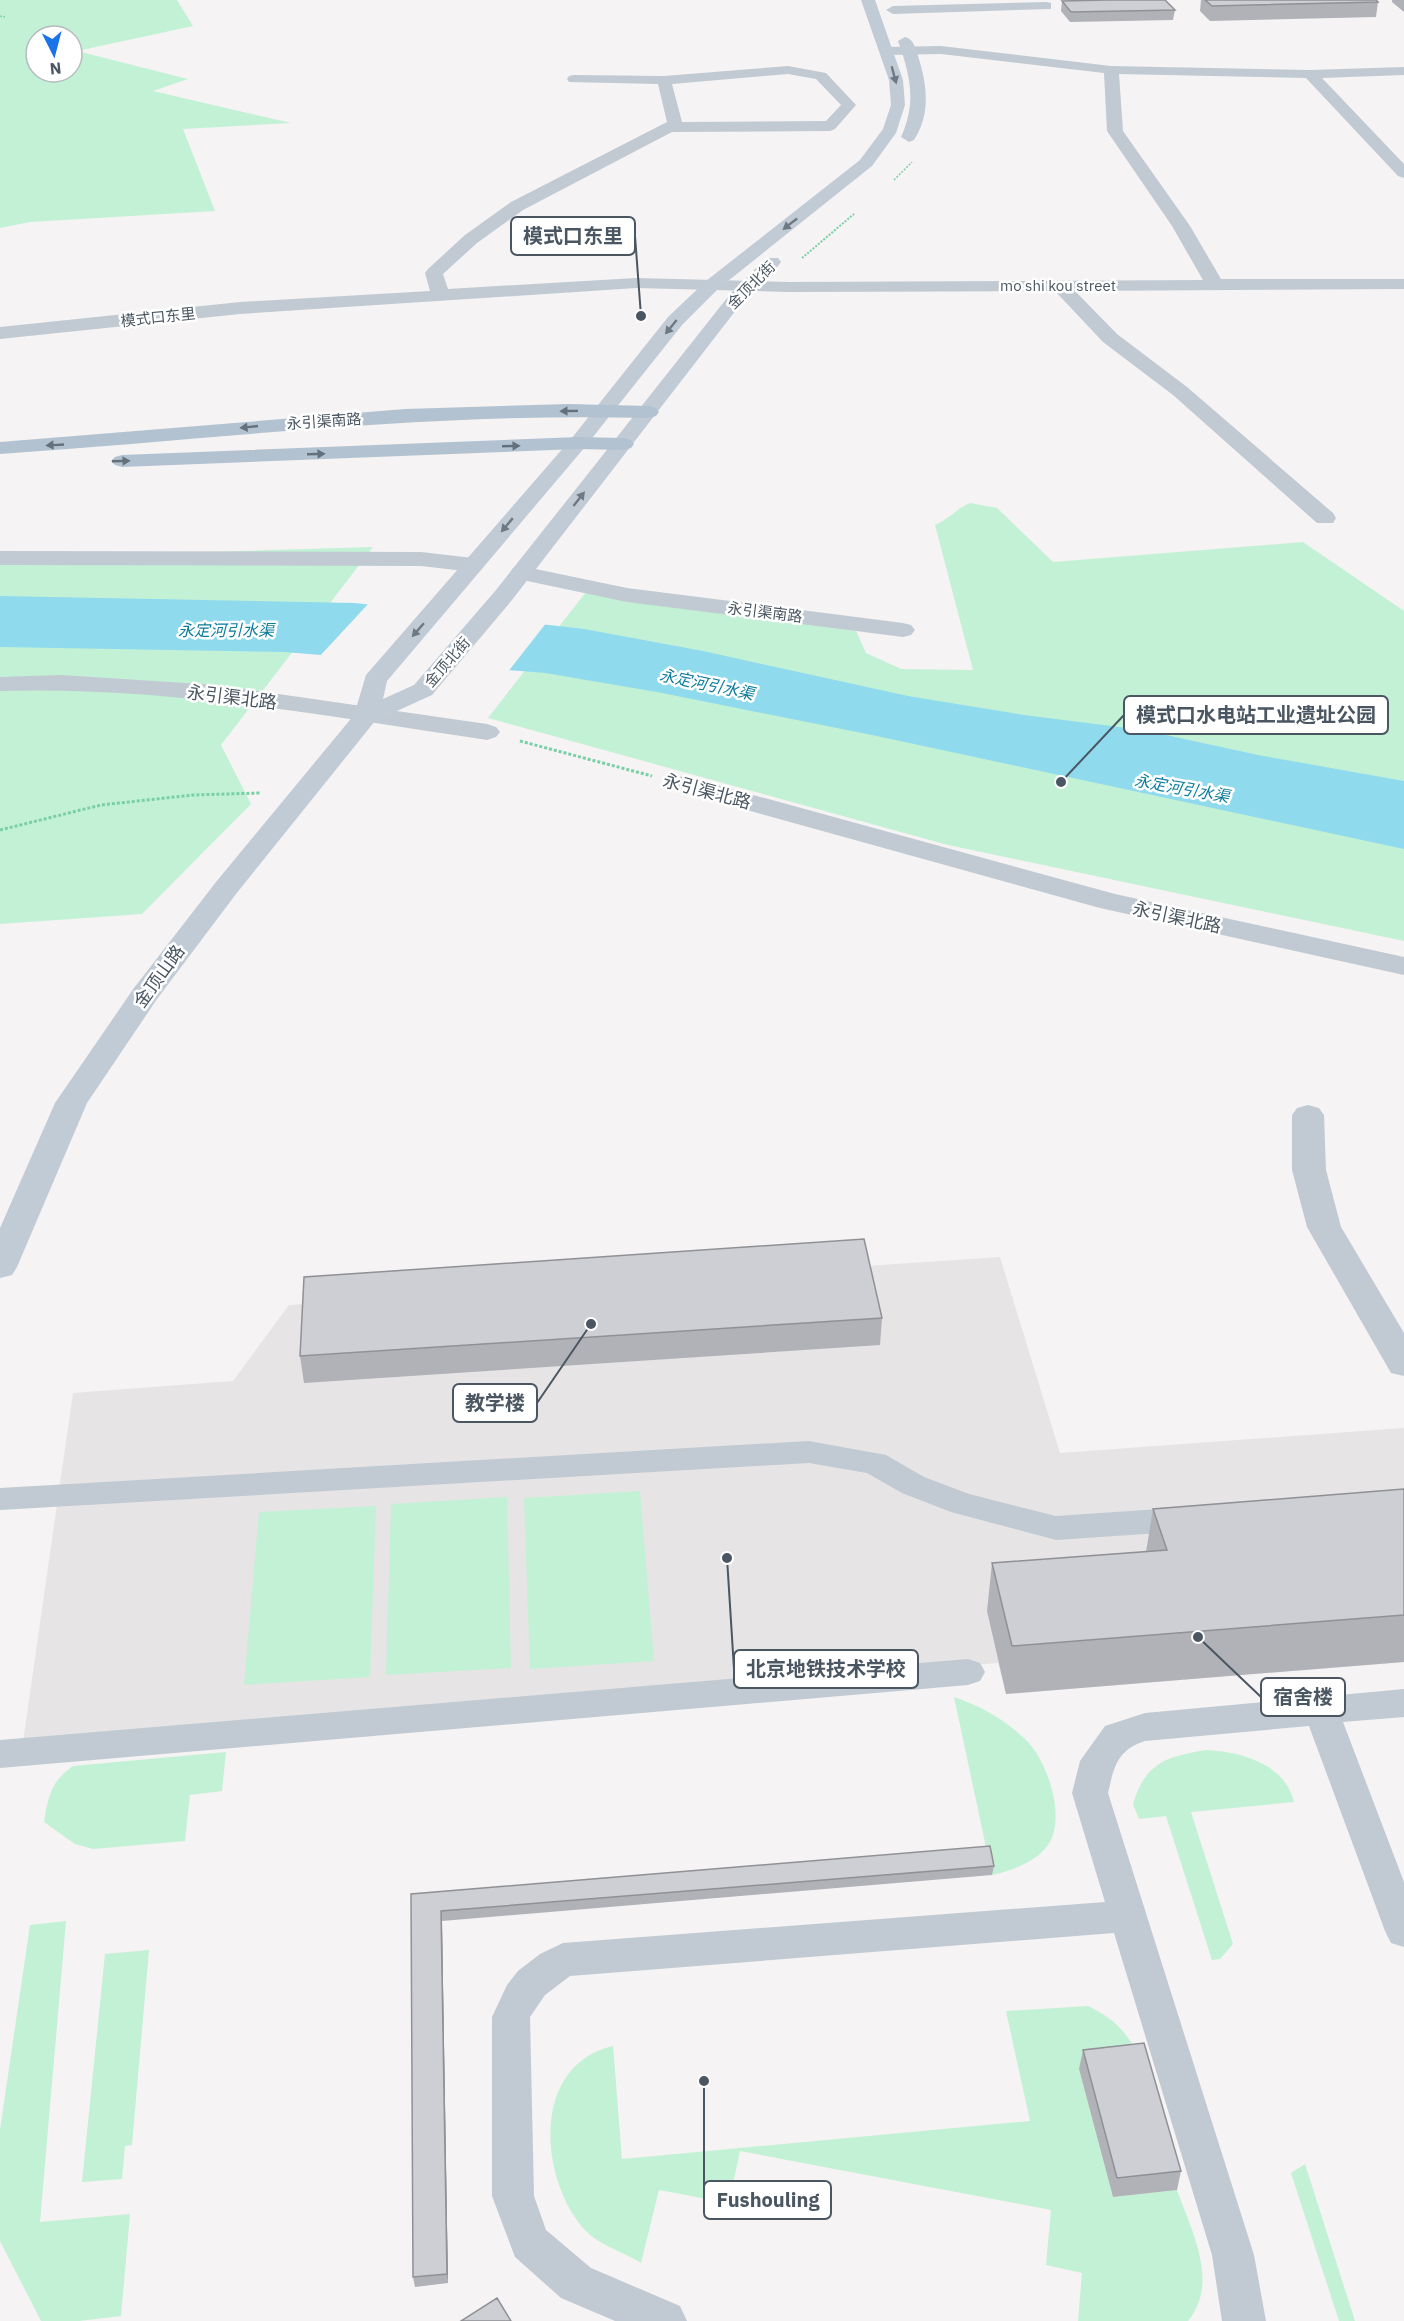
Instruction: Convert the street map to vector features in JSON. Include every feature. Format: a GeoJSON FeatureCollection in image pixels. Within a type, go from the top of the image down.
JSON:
{"type":"FeatureCollection","features":[{"type":"Feature","properties":{"kind":"main road","name":"金顶北街"},"geometry":{"type":"LineString","coordinates":[[366,716],[375,680],[606,410],[675,321],[712,285],[866,163],[891,130],[898,105],[896,80],[868,0]]}},
{"type":"Feature","properties":{"kind":"main road"},"geometry":{"type":"LineString","coordinates":[[891,5],[921,89],[917,122],[902,150]]}},
{"type":"Feature","properties":{"kind":"main road","name":"金顶北街"},"geometry":{"type":"LineString","coordinates":[[366,716],[423,690],[435,677],[504,596],[747,285],[782,255]]}},
{"type":"Feature","properties":{"kind":"main road","name":"永引渠南路"},"geometry":{"type":"LineString","coordinates":[[0,448],[153,438],[319,420],[606,410],[649,412]]}},
{"type":"Feature","properties":{"kind":"main road","name":"永引渠南路"},"geometry":{"type":"LineString","coordinates":[[106,462],[578,443],[624,444]]}},
{"type":"Feature","properties":{"kind":"main road"},"geometry":{"type":"LineString","coordinates":[[0,465],[83,462]]}},
{"type":"Feature","properties":{"kind":"main road","name":"金顶山路"},"geometry":{"type":"LineString","coordinates":[[0,1267],[71,1103],[145,994],[226,888],[366,716]]}},
{"type":"Feature","properties":{"kind":"street"},"geometry":{"type":"LineString","coordinates":[[891,5],[1046,6]]}},
{"type":"Feature","properties":{"kind":"street"},"geometry":{"type":"LineString","coordinates":[[886,51],[941,50],[1111,70],[1310,74],[1404,71]]}},
{"type":"Feature","properties":{"kind":"street"},"geometry":{"type":"LineString","coordinates":[[574,79],[664,80],[788,70],[821,76],[849,105],[830,126],[669,127]]}},
{"type":"Feature","properties":{"kind":"street"},"geometry":{"type":"LineString","coordinates":[[1111,70],[1115,131],[1181,226],[1215,284]]}},
{"type":"Feature","properties":{"kind":"street"},"geometry":{"type":"LineString","coordinates":[[1310,74],[1404,173]]}},
{"type":"Feature","properties":{"kind":"street"},"geometry":{"type":"LineString","coordinates":[[440,294],[434,273],[471,239],[517,206],[675,123],[664,80]]}},
{"type":"Feature","properties":{"kind":"street","name":"模式口东里"},"geometry":{"type":"LineString","coordinates":[[0,333],[240,308],[440,294],[636,283],[712,285]]}},
{"type":"Feature","properties":{"kind":"street","name":"mo shi kou street"},"geometry":{"type":"LineString","coordinates":[[712,285],[789,287],[1404,284]]}},
{"type":"Feature","properties":{"kind":"street"},"geometry":{"type":"LineString","coordinates":[[1059,285],[1110,338],[1180,391],[1325,518]]}},
{"type":"Feature","properties":{"kind":"street"},"geometry":{"type":"LineString","coordinates":[[0,558],[421,559],[473,566]]}},
{"type":"Feature","properties":{"kind":"street","name":"永引渠南路"},"geometry":{"type":"LineString","coordinates":[[521,573],[627,595],[903,630]]}},
{"type":"Feature","properties":{"kind":"street","name":"永引渠北路"},"geometry":{"type":"LineString","coordinates":[[0,684],[62,682],[216,693],[487,732]]}},
{"type":"Feature","properties":{"kind":"street","name":"永引渠北路"},"geometry":{"type":"LineString","coordinates":[[684,784],[1110,902],[1404,966]]}},
{"type":"Feature","properties":{"kind":"street"},"geometry":{"type":"LineString","coordinates":[[1308,1115],[1309,1170],[1324,1227],[1404,1364]]}},
{"type":"Feature","properties":{"kind":"lane"},"geometry":{"type":"LineString","coordinates":[[0,1499],[809,1452],[875,1463],[914,1485],[962,1504],[1056,1528],[1219,1517]]}},
{"type":"Feature","properties":{"kind":"lane"},"geometry":{"type":"LineString","coordinates":[[0,1754],[968,1672]]}},
{"type":"Feature","properties":{"kind":"lane"},"geometry":{"type":"LineString","coordinates":[[1244,2321],[1233,2255],[1090,1792],[1098,1761],[1116,1736],[1145,1727],[1404,1703]]}},
{"type":"Feature","properties":{"kind":"lane"},"geometry":{"type":"LineString","coordinates":[[1322,1710],[1404,1932]]}},
{"type":"Feature","properties":{"kind":"lane"},"geometry":{"type":"LineString","coordinates":[[665,2321],[576,2283],[530,2243],[513,2196],[511,2017],[519,1998],[534,1978],[563,1960],[1128,1916]]}},
{"type":"Feature","properties":{"kind":"path"},"geometry":{"type":"LineString","coordinates":[[0,16],[5,17]]}},
{"type":"Feature","properties":{"kind":"path","name":"永引渠北路"},"geometry":{"type":"LineString","coordinates":[[487,732],[684,784]]}},
{"type":"Feature","properties":{"kind":"path"},"geometry":{"type":"LineString","coordinates":[[0,830],[101,805],[132,801],[193,795],[261,793],[300,796]]}},
{"type":"Feature","properties":{"kind":"shaded area"},"geometry":{"type":"Polygon","coordinates":[[[1000,1257],[1060,1453],[1404,1428],[1404,1662],[1006,1694],[998,1663],[23,1742],[73,1393],[233,1381],[289,1305],[1000,1257]]]}},
{"type":"Feature","properties":{"kind":"green space"},"geometry":{"type":"Polygon","coordinates":[[[0,0],[177,0],[193,26],[84,49],[84,24],[24,24],[24,84],[84,84],[84,53],[188,79],[153,91],[291,123],[183,129],[215,211],[30,222],[0,228],[0,0]]]}},
{"type":"Feature","properties":{"kind":"green space"},"geometry":{"type":"Polygon","coordinates":[[[970,503],[997,508],[1053,562],[1303,542],[1404,611],[1404,941],[948,845],[488,718],[586,592],[856,631],[866,653],[901,669],[973,670],[935,525],[970,503]]]}},
{"type":"Feature","properties":{"kind":"green space"},"geometry":{"type":"Polygon","coordinates":[[[373,547],[221,745],[251,804],[142,914],[0,924],[0,558],[373,547]]]}},
{"type":"Feature","properties":{"kind":"green space"},"geometry":{"type":"Polygon","coordinates":[[[640,1491],[654,1661],[530,1669],[524,1498],[640,1491]]]}},
{"type":"Feature","properties":{"kind":"green space"},"geometry":{"type":"Polygon","coordinates":[[[507,1497],[511,1668],[386,1675],[391,1504],[507,1497]]]}},
{"type":"Feature","properties":{"kind":"green space"},"geometry":{"type":"Polygon","coordinates":[[[376,1506],[370,1677],[244,1685],[259,1512],[376,1506]]]}},
{"type":"Feature","properties":{"kind":"green space"},"geometry":{"type":"Polygon","coordinates":[[[954,1697],[992,1714],[1025,1739],[1041,1760],[1052,1789],[1056,1820],[1048,1845],[1023,1865],[992,1875],[954,1697]]]}},
{"type":"Feature","properties":{"kind":"green space"},"geometry":{"type":"Polygon","coordinates":[[[1207,1750],[1248,1757],[1272,1769],[1282,1778],[1294,1802],[1191,1812],[1233,1944],[1220,1959],[1212,1960],[1166,1816],[1139,1819],[1133,1804],[1138,1790],[1151,1770],[1180,1755],[1207,1750]]]}},
{"type":"Feature","properties":{"kind":"green space"},"geometry":{"type":"Polygon","coordinates":[[[226,1752],[222,1791],[190,1795],[185,1841],[93,1849],[75,1844],[44,1822],[47,1805],[55,1784],[73,1766],[226,1752]]]}},
{"type":"Feature","properties":{"kind":"green space"},"geometry":{"type":"Polygon","coordinates":[[[66,1921],[40,2222],[130,2214],[121,2316],[79,2321],[41,2321],[0,2241],[0,2130],[30,1925],[66,1921]]]}},
{"type":"Feature","properties":{"kind":"green space"},"geometry":{"type":"Polygon","coordinates":[[[149,1950],[132,2145],[125,2146],[122,2179],[82,2182],[105,1954],[149,1950]]]}},
{"type":"Feature","properties":{"kind":"green space"},"geometry":{"type":"Polygon","coordinates":[[[1088,2006],[1106,2016],[1120,2028],[1132,2044],[1140,2062],[1079,2069],[1113,2197],[1177,2190],[1195,2239],[1202,2273],[1202,2290],[1197,2306],[1188,2321],[1078,2321],[1082,2273],[1046,2265],[1051,2210],[740,2151],[729,2203],[659,2190],[641,2263],[603,2243],[583,2228],[568,2206],[558,2180],[552,2153],[551,2125],[556,2098],[568,2075],[586,2057],[613,2046],[622,2159],[1030,2121],[1006,2011],[1088,2006]]]}},
{"type":"Feature","properties":{"kind":"green space"},"geometry":{"type":"Polygon","coordinates":[[[1305,2164],[1355,2321],[1339,2321],[1291,2173],[1305,2164]]]}},
{"type":"Feature","properties":{"kind":"water","name":"永定河引水渠"},"geometry":{"type":"Polygon","coordinates":[[[0,596],[355,603],[584,629],[703,651],[908,696],[1024,715],[1143,730],[1258,755],[1404,781],[1404,849],[872,735],[657,692],[545,673],[284,652],[0,647],[0,596]]]}},
{"type":"Feature","properties":{"kind":"pier"},"geometry":{"type":"Polygon","coordinates":[[[370,602],[547,622],[507,673],[318,658],[370,602]]]}},
{"type":"Feature","properties":{"kind":"building"},"geometry":{"type":"Polygon","coordinates":[[[1165,0],[1175,10],[1071,12],[1062,1],[1165,0]]]}},
{"type":"Feature","properties":{"kind":"building"},"geometry":{"type":"Polygon","coordinates":[[[1205,0],[1376,0],[1378,2],[1212,6],[1205,0]]]}},
{"type":"Feature","properties":{"kind":"building"},"geometry":{"type":"Polygon","coordinates":[[[864,1239],[882,1318],[300,1356],[304,1277],[864,1239]]]}},
{"type":"Feature","properties":{"kind":"building"},"geometry":{"type":"Polygon","coordinates":[[[1404,1489],[1404,1615],[1012,1646],[992,1563],[1167,1550],[1153,1509],[1404,1489]]]}},
{"type":"Feature","properties":{"kind":"building"},"geometry":{"type":"Polygon","coordinates":[[[990,1846],[994,1866],[441,1911],[447,2274],[413,2277],[411,1894],[990,1846]]]}},
{"type":"Feature","properties":{"kind":"building"},"geometry":{"type":"Polygon","coordinates":[[[1144,2043],[1181,2171],[1117,2178],[1083,2050],[1144,2043]]]}},
{"type":"Feature","properties":{"kind":"building"},"geometry":{"type":"Polygon","coordinates":[[[497,2298],[511,2321],[461,2321],[497,2298]]]}},
{"type":"Feature","properties":{"kind":"place","name":"模式口东里"},"geometry":{"type":"Point","coordinates":[641,316]}},
{"type":"Feature","properties":{"kind":"place","name":"模式口水电站工业遗址公园"},"geometry":{"type":"Point","coordinates":[1061,782]}},
{"type":"Feature","properties":{"kind":"place","name":"教学楼"},"geometry":{"type":"Point","coordinates":[591,1324]}},
{"type":"Feature","properties":{"kind":"place","name":"北京地铁技术学校"},"geometry":{"type":"Point","coordinates":[727,1558]}},
{"type":"Feature","properties":{"kind":"place","name":"宿舍楼"},"geometry":{"type":"Point","coordinates":[1198,1637]}},
{"type":"Feature","properties":{"kind":"place","name":"Fushouling"},"geometry":{"type":"Point","coordinates":[704,2081]}}]}
